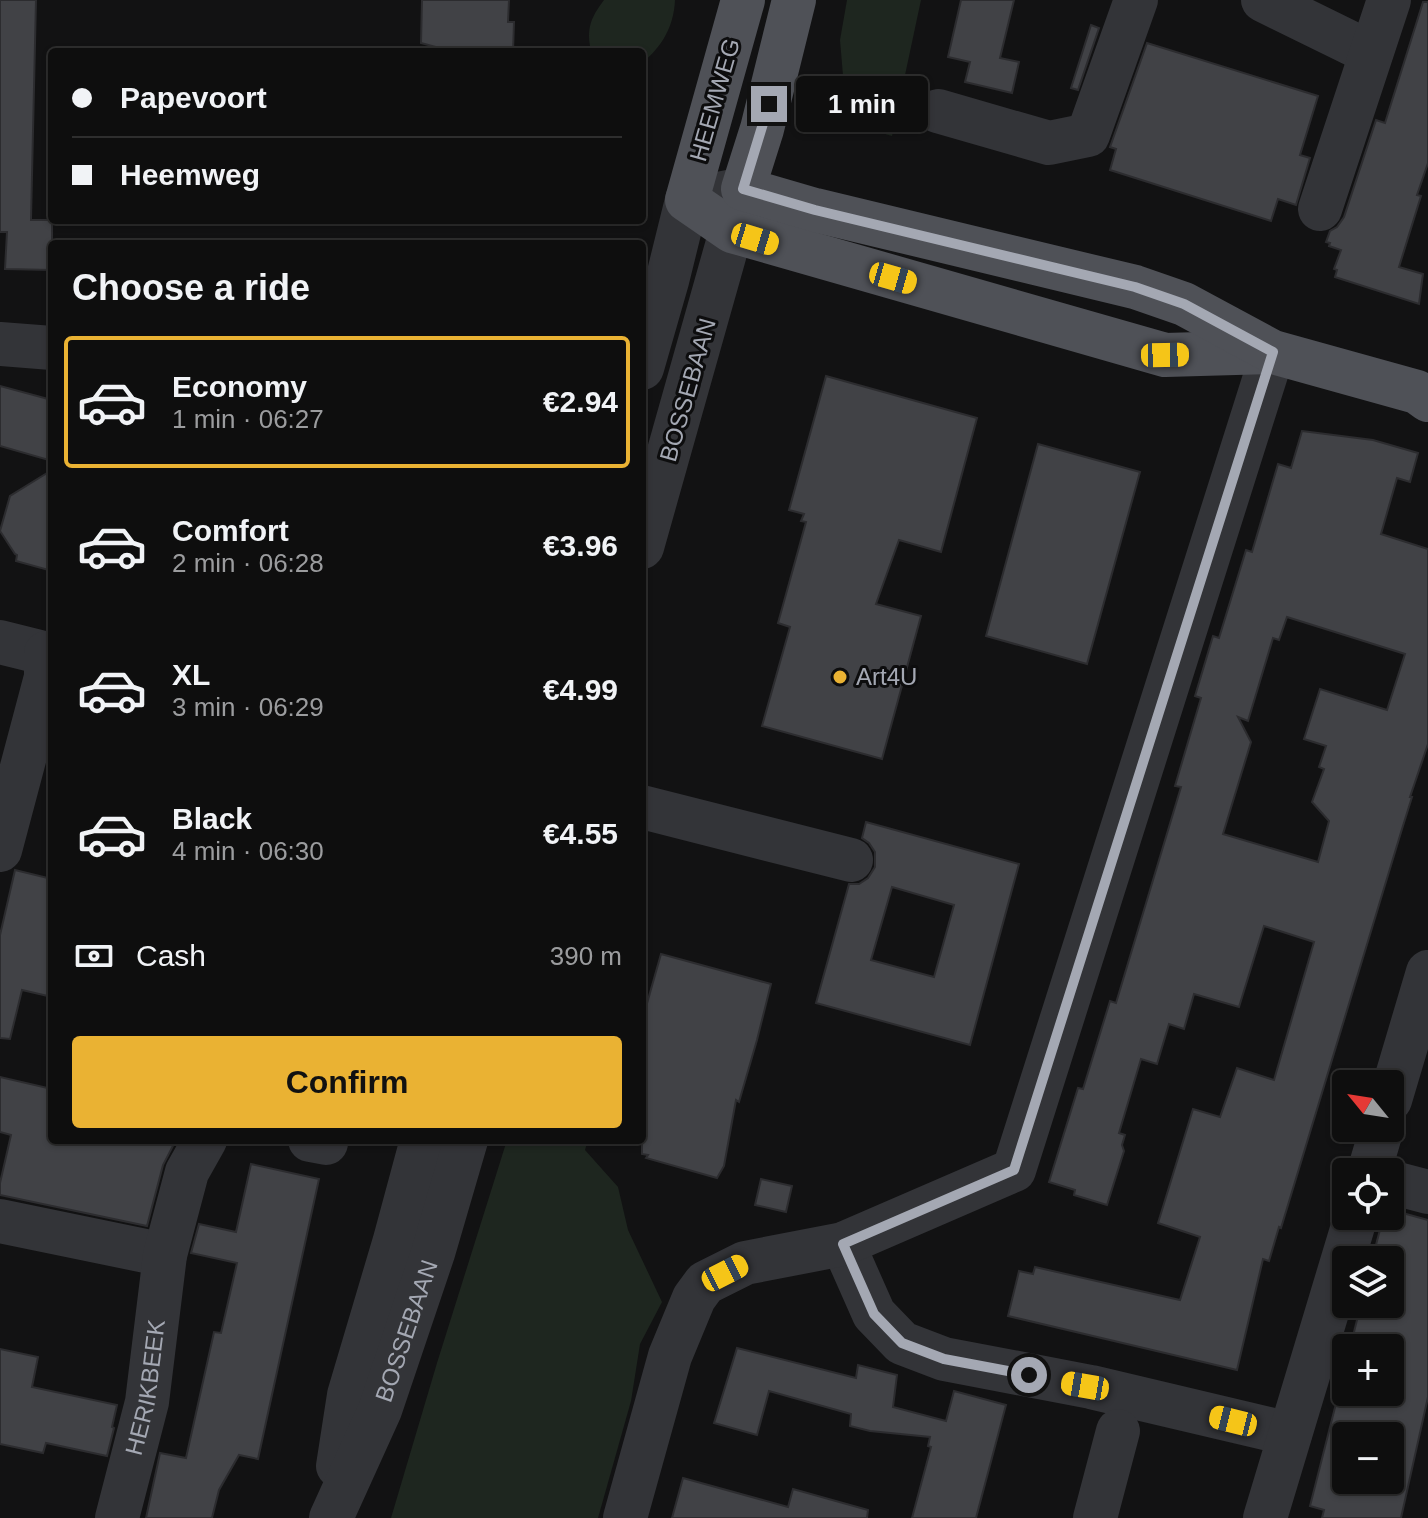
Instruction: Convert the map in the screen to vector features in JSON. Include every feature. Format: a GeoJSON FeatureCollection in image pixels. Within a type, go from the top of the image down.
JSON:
{"type":"FeatureCollection","features":[{"type":"Feature","properties":{"kind":"main road","name":"HEEMWEG"},"geometry":{"type":"LineString","coordinates":[[687,200],[743,0]]}},
{"type":"Feature","properties":{"kind":"main road","name":"HEEMWEG"},"geometry":{"type":"LineString","coordinates":[[743,189],[762,129],[794,0]]}},
{"type":"Feature","properties":{"kind":"main road"},"geometry":{"type":"LineString","coordinates":[[743,189],[815,210],[1135,287],[1184,304],[1273,352],[1424,394]]}},
{"type":"Feature","properties":{"kind":"main road"},"geometry":{"type":"LineString","coordinates":[[687,200],[732,231],[1165,355],[1273,352]]}},
{"type":"Feature","properties":{"kind":"street"},"geometry":{"type":"LineString","coordinates":[[938,111],[1049,143],[1088,135],[1136,0]]}},
{"type":"Feature","properties":{"kind":"street"},"geometry":{"type":"LineString","coordinates":[[1263,0],[1371,53]]}},
{"type":"Feature","properties":{"kind":"street"},"geometry":{"type":"LineString","coordinates":[[1320,209],[1389,0]]}},
{"type":"Feature","properties":{"kind":"street"},"geometry":{"type":"LineString","coordinates":[[687,200],[743,189]]}},
{"type":"Feature","properties":{"kind":"street","name":"HEEMWEG"},"geometry":{"type":"LineString","coordinates":[[732,231],[743,189]]}},
{"type":"Feature","properties":{"kind":"street","name":"BOSSEBAAN"},"geometry":{"type":"LineString","coordinates":[[646,354],[687,200]]}},
{"type":"Feature","properties":{"kind":"street","name":"BOSSEBAAN"},"geometry":{"type":"LineString","coordinates":[[646,533],[732,231]]}},
{"type":"Feature","properties":{"kind":"street"},"geometry":{"type":"LineString","coordinates":[[0,344],[48,348]]}},
{"type":"Feature","properties":{"kind":"street"},"geometry":{"type":"LineString","coordinates":[[625,1518],[670,1356],[694,1298],[705,1283],[745,1263],[843,1244],[1014,1170],[1273,352]]}},
{"type":"Feature","properties":{"kind":"street"},"geometry":{"type":"LineString","coordinates":[[0,642],[48,654]]}},
{"type":"Feature","properties":{"kind":"street"},"geometry":{"type":"LineString","coordinates":[[0,850],[48,662]]}},
{"type":"Feature","properties":{"kind":"street"},"geometry":{"type":"LineString","coordinates":[[646,808],[851,860]]}},
{"type":"Feature","properties":{"kind":"street"},"geometry":{"type":"LineString","coordinates":[[1399,1070],[1428,972]]}},
{"type":"Feature","properties":{"kind":"street","name":"HERIKBEEK"},"geometry":{"type":"LineString","coordinates":[[117,1518],[147,1402],[165,1255],[187,1172],[203,1144]]}},
{"type":"Feature","properties":{"kind":"street","name":"BOSSEBAAN"},"geometry":{"type":"LineString","coordinates":[[330,1518],[349,1395],[421,1144]]}},
{"type":"Feature","properties":{"kind":"street","name":"BOSSEBAAN"},"geometry":{"type":"LineString","coordinates":[[330,1518],[380,1410],[433,1253],[465,1144]]}},
{"type":"Feature","properties":{"kind":"street"},"geometry":{"type":"LineString","coordinates":[[1404,1186],[1428,1192]]}},
{"type":"Feature","properties":{"kind":"street"},"geometry":{"type":"LineString","coordinates":[[0,1221],[165,1255]]}},
{"type":"Feature","properties":{"kind":"street"},"geometry":{"type":"LineString","coordinates":[[1265,1518],[1352,1230]]}},
{"type":"Feature","properties":{"kind":"street"},"geometry":{"type":"LineString","coordinates":[[843,1244],[874,1314],[902,1343],[944,1359],[1091,1387],[1290,1434]]}},
{"type":"Feature","properties":{"kind":"street"},"geometry":{"type":"LineString","coordinates":[[1095,1518],[1118,1431]]}},
{"type":"Feature","properties":{"kind":"shaded area"},"geometry":{"type":"Polygon","coordinates":[[[604,0],[675,0],[666,35],[646,59],[646,48],[591,48],[589,36],[596,12],[604,0]]]}},
{"type":"Feature","properties":{"kind":"shaded area"},"geometry":{"type":"Polygon","coordinates":[[[847,0],[921,0],[892,136],[847,123],[840,40],[847,0]]]}},
{"type":"Feature","properties":{"kind":"shaded area"},"geometry":{"type":"Polygon","coordinates":[[[506,1144],[587,1144],[585,1150],[618,1187],[628,1230],[662,1302],[640,1344],[631,1401],[598,1518],[391,1518],[506,1144]]]}},
{"type":"Feature","properties":{"kind":"building"},"geometry":{"type":"Polygon","coordinates":[[[0,0],[36,0],[31,220],[48,220],[48,224],[52,224],[52,240],[48,240],[48,270],[5,269],[7,232],[0,232],[0,0]]]}},
{"type":"Feature","properties":{"kind":"building"},"geometry":{"type":"Polygon","coordinates":[[[422,0],[509,0],[508,22],[514,22],[513,48],[439,48],[421,43],[422,0]]]}},
{"type":"Feature","properties":{"kind":"building"},"geometry":{"type":"Polygon","coordinates":[[[961,0],[1014,0],[1000,58],[1019,62],[1012,93],[965,82],[970,62],[948,57],[961,0]]]}},
{"type":"Feature","properties":{"kind":"building"},"geometry":{"type":"Polygon","coordinates":[[[1423,2],[1428,2],[1428,163],[1399,267],[1423,274],[1419,304],[1335,277],[1337,270],[1334,269],[1341,250],[1326,242],[1330,231],[1344,217],[1376,120],[1385,123],[1423,2]]]}},
{"type":"Feature","properties":{"kind":"building"},"geometry":{"type":"Polygon","coordinates":[[[1091,25],[1099,28],[1078,90],[1071,88],[1091,25]]]}},
{"type":"Feature","properties":{"kind":"building"},"geometry":{"type":"Polygon","coordinates":[[[1147,43],[1318,96],[1300,155],[1310,158],[1296,205],[1278,199],[1271,221],[1110,170],[1116,149],[1110,147],[1147,43]]]}},
{"type":"Feature","properties":{"kind":"building"},"geometry":{"type":"Polygon","coordinates":[[[826,376],[977,418],[941,552],[899,540],[876,604],[921,616],[882,759],[762,726],[790,627],[778,623],[806,522],[801,521],[804,514],[789,510],[826,376]]]}},
{"type":"Feature","properties":{"kind":"building"},"geometry":{"type":"Polygon","coordinates":[[[0,386],[48,399],[48,460],[0,446],[0,386]]]}},
{"type":"Feature","properties":{"kind":"building"},"geometry":{"type":"Polygon","coordinates":[[[1302,431],[1373,440],[1418,453],[1410,482],[1397,478],[1381,534],[1428,549],[1428,744],[1281,1228],[1269,1261],[1263,1259],[1237,1370],[1008,1316],[1019,1271],[1033,1274],[1035,1267],[1180,1300],[1200,1237],[1158,1223],[1193,1109],[1220,1117],[1237,1068],[1274,1080],[1314,942],[1264,926],[1239,1007],[1194,994],[1184,1029],[1169,1024],[1157,1064],[1141,1059],[1119,1133],[1125,1135],[1124,1151],[1107,1205],[1074,1195],[1075,1190],[1049,1182],[1078,1088],[1083,1089],[1110,1001],[1116,1003],[1181,787],[1175,786],[1201,698],[1195,696],[1213,636],[1219,638],[1246,550],[1252,552],[1278,464],[1291,468],[1302,431]],[[1287,617],[1279,640],[1273,638],[1248,721],[1238,717],[1251,742],[1223,834],[1318,862],[1329,821],[1312,802],[1324,769],[1319,767],[1326,746],[1304,739],[1320,689],[1387,710],[1405,654],[1287,617]]]}},
{"type":"Feature","properties":{"kind":"building"},"geometry":{"type":"Polygon","coordinates":[[[1038,444],[1140,472],[1087,664],[986,636],[1038,444]]]}},
{"type":"Feature","properties":{"kind":"building"},"geometry":{"type":"Polygon","coordinates":[[[48,472],[48,570],[16,561],[17,555],[0,531],[10,496],[48,472]]]}},
{"type":"Feature","properties":{"kind":"building"},"geometry":{"type":"Polygon","coordinates":[[[866,822],[1019,864],[970,1045],[816,1003],[849,884],[859,884],[868,878],[875,867],[875,852],[862,838],[866,822]],[[892,887],[871,960],[934,977],[954,905],[892,887]]]}},
{"type":"Feature","properties":{"kind":"building"},"geometry":{"type":"Polygon","coordinates":[[[15,870],[48,878],[48,996],[22,990],[10,1039],[0,1038],[0,935],[15,870]]]}},
{"type":"Feature","properties":{"kind":"building"},"geometry":{"type":"Polygon","coordinates":[[[661,954],[771,984],[739,1102],[736,1100],[724,1166],[717,1178],[646,1158],[648,1155],[642,1154],[642,1144],[646,1144],[646,1007],[661,954]]]}},
{"type":"Feature","properties":{"kind":"building"},"geometry":{"type":"Polygon","coordinates":[[[0,1077],[48,1088],[48,1144],[174,1144],[163,1165],[147,1226],[0,1195],[11,1135],[0,1132],[0,1077]]]}},
{"type":"Feature","properties":{"kind":"building"},"geometry":{"type":"Polygon","coordinates":[[[251,1164],[319,1179],[258,1459],[239,1455],[219,1490],[212,1518],[146,1518],[160,1453],[186,1458],[214,1332],[221,1333],[237,1263],[191,1253],[199,1224],[236,1232],[251,1164]]]}},
{"type":"Feature","properties":{"kind":"building"},"geometry":{"type":"Polygon","coordinates":[[[761,1179],[792,1186],[786,1212],[755,1205],[761,1179]]]}},
{"type":"Feature","properties":{"kind":"building"},"geometry":{"type":"Polygon","coordinates":[[[1404,1213],[1428,1220],[1428,1397],[1401,1518],[1322,1518],[1324,1510],[1310,1506],[1335,1406],[1404,1406],[1404,1334],[1354,1334],[1358,1318],[1404,1318],[1404,1246],[1376,1246],[1380,1230],[1404,1230],[1404,1213]]]}},
{"type":"Feature","properties":{"kind":"building"},"geometry":{"type":"Polygon","coordinates":[[[737,1348],[856,1378],[858,1365],[897,1375],[893,1407],[946,1421],[954,1391],[1006,1405],[976,1518],[912,1518],[931,1447],[928,1446],[930,1437],[850,1426],[851,1414],[769,1391],[757,1435],[714,1423],[737,1348]]]}},
{"type":"Feature","properties":{"kind":"building"},"geometry":{"type":"Polygon","coordinates":[[[0,1349],[38,1357],[32,1387],[117,1405],[107,1456],[46,1443],[43,1453],[0,1444],[0,1349]]]}},
{"type":"Feature","properties":{"kind":"building"},"geometry":{"type":"Polygon","coordinates":[[[683,1478],[788,1507],[793,1489],[868,1510],[867,1518],[672,1518],[683,1478]]]}},
{"type":"Feature","properties":{"kind":"place","name":"Art4U"},"geometry":{"type":"Point","coordinates":[840,677]}},
{"type":"Feature","properties":{"kind":"route"},"geometry":{"type":"LineString","coordinates":[[769,104],[743,189],[815,210],[1135,287],[1184,304],[1273,352],[1014,1170],[843,1244],[874,1314],[902,1343],[944,1359],[1029,1375]]}}]}
